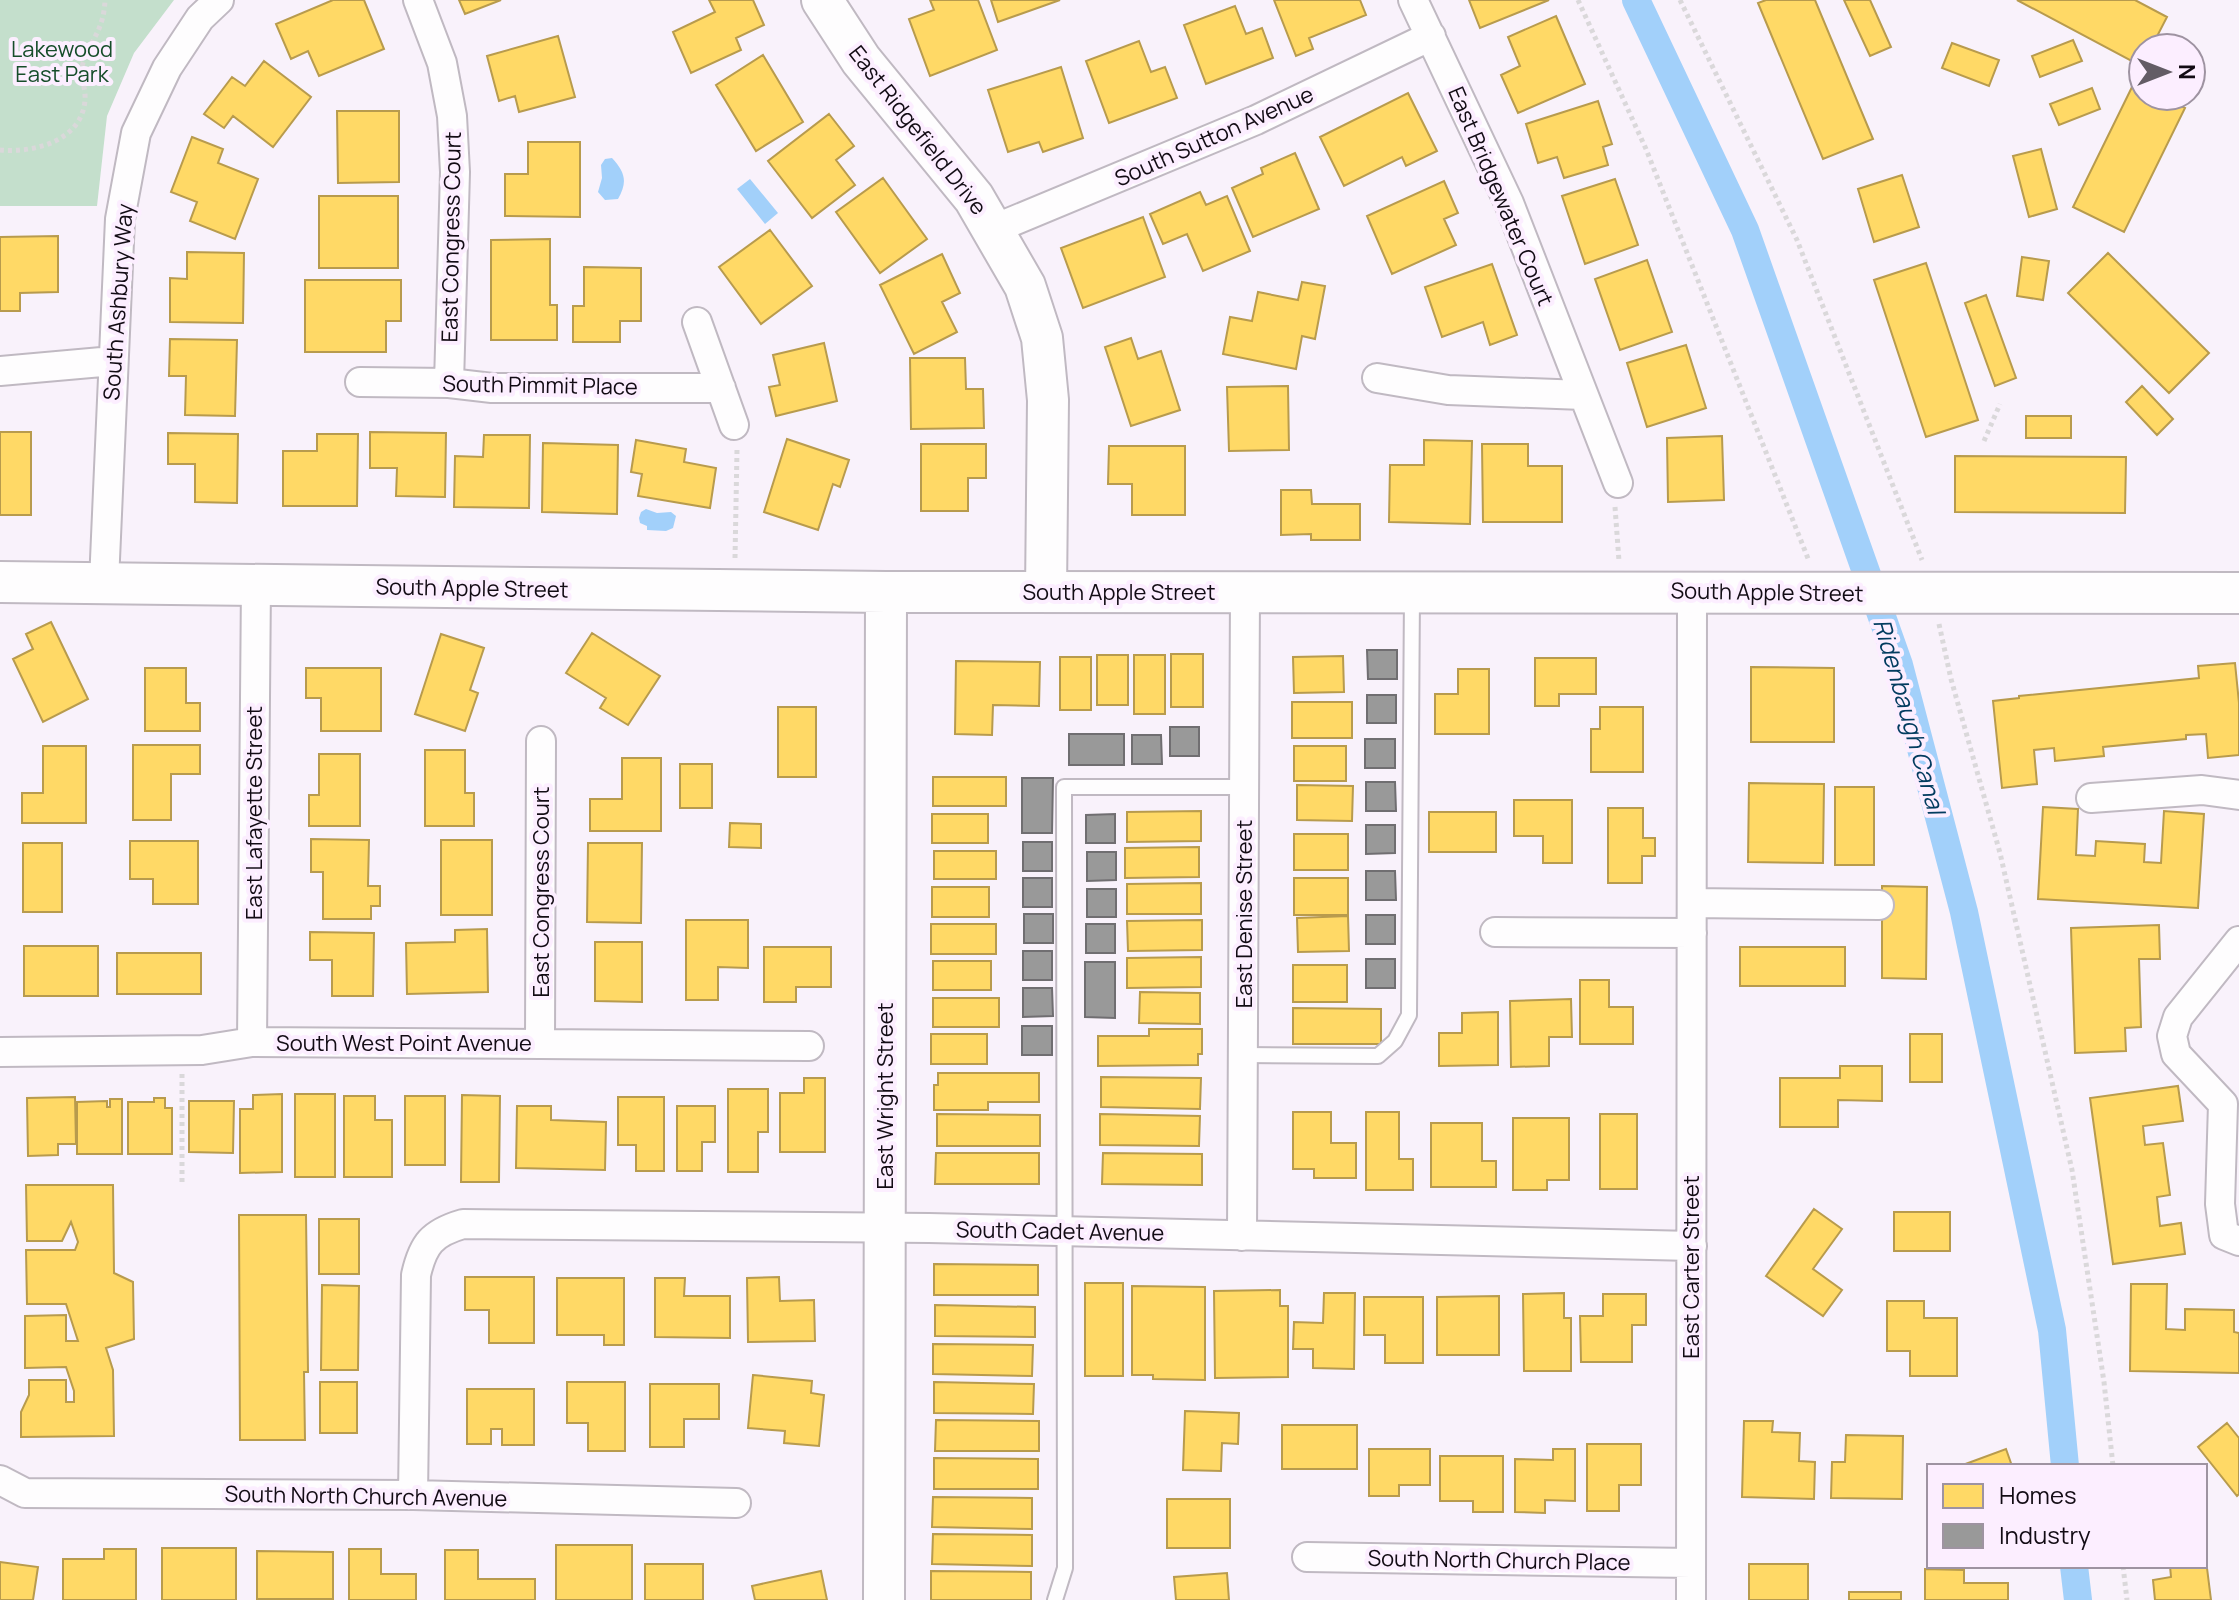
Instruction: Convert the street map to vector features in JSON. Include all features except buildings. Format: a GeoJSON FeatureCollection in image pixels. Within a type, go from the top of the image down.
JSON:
{"type":"FeatureCollection","features":[{"type":"Feature","properties":{"kind":"main road","name":"East Ridgefield Drive"},"geometry":{"type":"LineString","coordinates":[[822,0],[861,60],[974,198],[1025,286],[1042,338],[1048,400],[1046,592]]}},
{"type":"Feature","properties":{"kind":"main road","name":"South Apple Street"},"geometry":{"type":"LineString","coordinates":[[0,582],[886,592],[2239,593]]}},
{"type":"Feature","properties":{"kind":"main road","name":"East Wright Street"},"geometry":{"type":"LineString","coordinates":[[884,1600],[886,592]]}},
{"type":"Feature","properties":{"kind":"street","name":"South Ashbury Way"},"geometry":{"type":"LineString","coordinates":[[104,582],[120,219],[136,133],[167,68],[200,18],[219,0]]}},
{"type":"Feature","properties":{"kind":"street","name":"East Congress Court"},"geometry":{"type":"LineString","coordinates":[[418,0],[442,63],[452,116],[455,172],[449,383]]}},
{"type":"Feature","properties":{"kind":"street","name":"East Bridgewater Court"},"geometry":{"type":"LineString","coordinates":[[1413,0],[1509,203],[1616,488]]}},
{"type":"Feature","properties":{"kind":"street","name":"South Sutton Avenue"},"geometry":{"type":"LineString","coordinates":[[994,229],[1256,120],[1431,36]]}},
{"type":"Feature","properties":{"kind":"street"},"geometry":{"type":"LineString","coordinates":[[697,322],[734,425]]}},
{"type":"Feature","properties":{"kind":"street"},"geometry":{"type":"LineString","coordinates":[[0,371],[113,361]]}},
{"type":"Feature","properties":{"kind":"street"},"geometry":{"type":"LineString","coordinates":[[1377,378],[1448,390],[1583,395]]}},
{"type":"Feature","properties":{"kind":"street","name":"South Pimmit Place"},"geometry":{"type":"LineString","coordinates":[[360,382],[449,383],[492,388],[721,388]]}},
{"type":"Feature","properties":{"kind":"street","name":"East Lafayette Street"},"geometry":{"type":"LineString","coordinates":[[252,1042],[256,583]]}},
{"type":"Feature","properties":{"kind":"street","name":"East Carter Street"},"geometry":{"type":"LineString","coordinates":[[1691,1600],[1692,591]]}},
{"type":"Feature","properties":{"kind":"street","name":"East Denise Street"},"geometry":{"type":"LineString","coordinates":[[1242,1236],[1245,592]]}},
{"type":"Feature","properties":{"kind":"street","name":"East Congress Court"},"geometry":{"type":"LineString","coordinates":[[540,1043],[541,741]]}},
{"type":"Feature","properties":{"kind":"street"},"geometry":{"type":"LineString","coordinates":[[2091,798],[2202,790],[2239,795]]}},
{"type":"Feature","properties":{"kind":"street"},"geometry":{"type":"LineString","coordinates":[[1692,903],[1879,905]]}},
{"type":"Feature","properties":{"kind":"street"},"geometry":{"type":"LineString","coordinates":[[1495,932],[1692,933]]}},
{"type":"Feature","properties":{"kind":"street"},"geometry":{"type":"LineString","coordinates":[[2232,1238],[2220,1204],[2231,1099],[2176,1054],[2172,1036],[2178,1017],[2239,941]]}},
{"type":"Feature","properties":{"kind":"street","name":"South West Point Avenue"},"geometry":{"type":"LineString","coordinates":[[0,1052],[202,1050],[252,1042],[809,1046]]}},
{"type":"Feature","properties":{"kind":"street","name":"South Cadet Avenue"},"geometry":{"type":"LineString","coordinates":[[413,1495],[416,1275],[420,1255],[431,1239],[445,1229],[463,1224],[885,1227],[1692,1246]]}},
{"type":"Feature","properties":{"kind":"street","name":"South North Church Avenue"},"geometry":{"type":"LineString","coordinates":[[0,1480],[25,1493],[413,1495],[736,1503]]}},
{"type":"Feature","properties":{"kind":"street","name":"South North Church Place"},"geometry":{"type":"LineString","coordinates":[[1307,1557],[1691,1563]]}},
{"type":"Feature","properties":{"kind":"lane"},"geometry":{"type":"LineString","coordinates":[[1243,1055],[1378,1056],[1395,1041],[1409,1015],[1412,591]]}},
{"type":"Feature","properties":{"kind":"lane"},"geometry":{"type":"LineString","coordinates":[[1055,1600],[1065,1568],[1064,787],[1244,787]]}},
{"type":"Feature","properties":{"kind":"path"},"geometry":{"type":"LineString","coordinates":[[0,150],[14,151],[58,142],[77,125],[85,101],[81,66],[104,19],[105,0]]}},
{"type":"Feature","properties":{"kind":"path"},"geometry":{"type":"LineString","coordinates":[[1578,0],[1646,149],[1809,563]]}},
{"type":"Feature","properties":{"kind":"path"},"geometry":{"type":"LineString","coordinates":[[1680,0],[1797,240],[1924,593],[1951,679],[2000,853],[2072,1170],[2104,1382],[2113,1464]]}},
{"type":"Feature","properties":{"kind":"path"},"geometry":{"type":"LineString","coordinates":[[1984,441],[2000,404]]}},
{"type":"Feature","properties":{"kind":"path"},"geometry":{"type":"LineString","coordinates":[[734,425],[737,445],[735,558]]}},
{"type":"Feature","properties":{"kind":"path"},"geometry":{"type":"LineString","coordinates":[[1616,488],[1619,561]]}},
{"type":"Feature","properties":{"kind":"path"},"geometry":{"type":"LineString","coordinates":[[182,1073],[182,1184]]}},
{"type":"Feature","properties":{"kind":"path"},"geometry":{"type":"LineString","coordinates":[[2123,1568],[2127,1600]]}},
{"type":"Feature","properties":{"kind":"green space","name":"Lakewood East Park"},"geometry":{"type":"Polygon","coordinates":[[[0,0],[174,0],[134,53],[107,116],[97,206],[0,206],[0,0]]]}},
{"type":"Feature","properties":{"kind":"water"},"geometry":{"type":"Polygon","coordinates":[[[612,158],[620,168],[624,182],[618,199],[605,200],[598,192],[602,178],[601,165],[605,159],[612,158]]]}},
{"type":"Feature","properties":{"kind":"water"},"geometry":{"type":"Polygon","coordinates":[[[750,179],[778,213],[765,224],[737,189],[750,179]]]}},
{"type":"Feature","properties":{"kind":"water"},"geometry":{"type":"Polygon","coordinates":[[[646,509],[657,513],[671,512],[676,516],[673,528],[666,531],[647,530],[639,518],[646,509]]]}},
{"type":"Feature","properties":{"kind":"waterway","name":"Ridenbaugh Canal"},"geometry":{"type":"LineString","coordinates":[[1636,0],[1745,230],[1899,665],[1964,912],[2052,1330],[2065,1464]]}},
{"type":"Feature","properties":{"kind":"waterway","name":"Ridenbaugh Canal"},"geometry":{"type":"LineString","coordinates":[[2074,1568],[2078,1600]]}}]}
